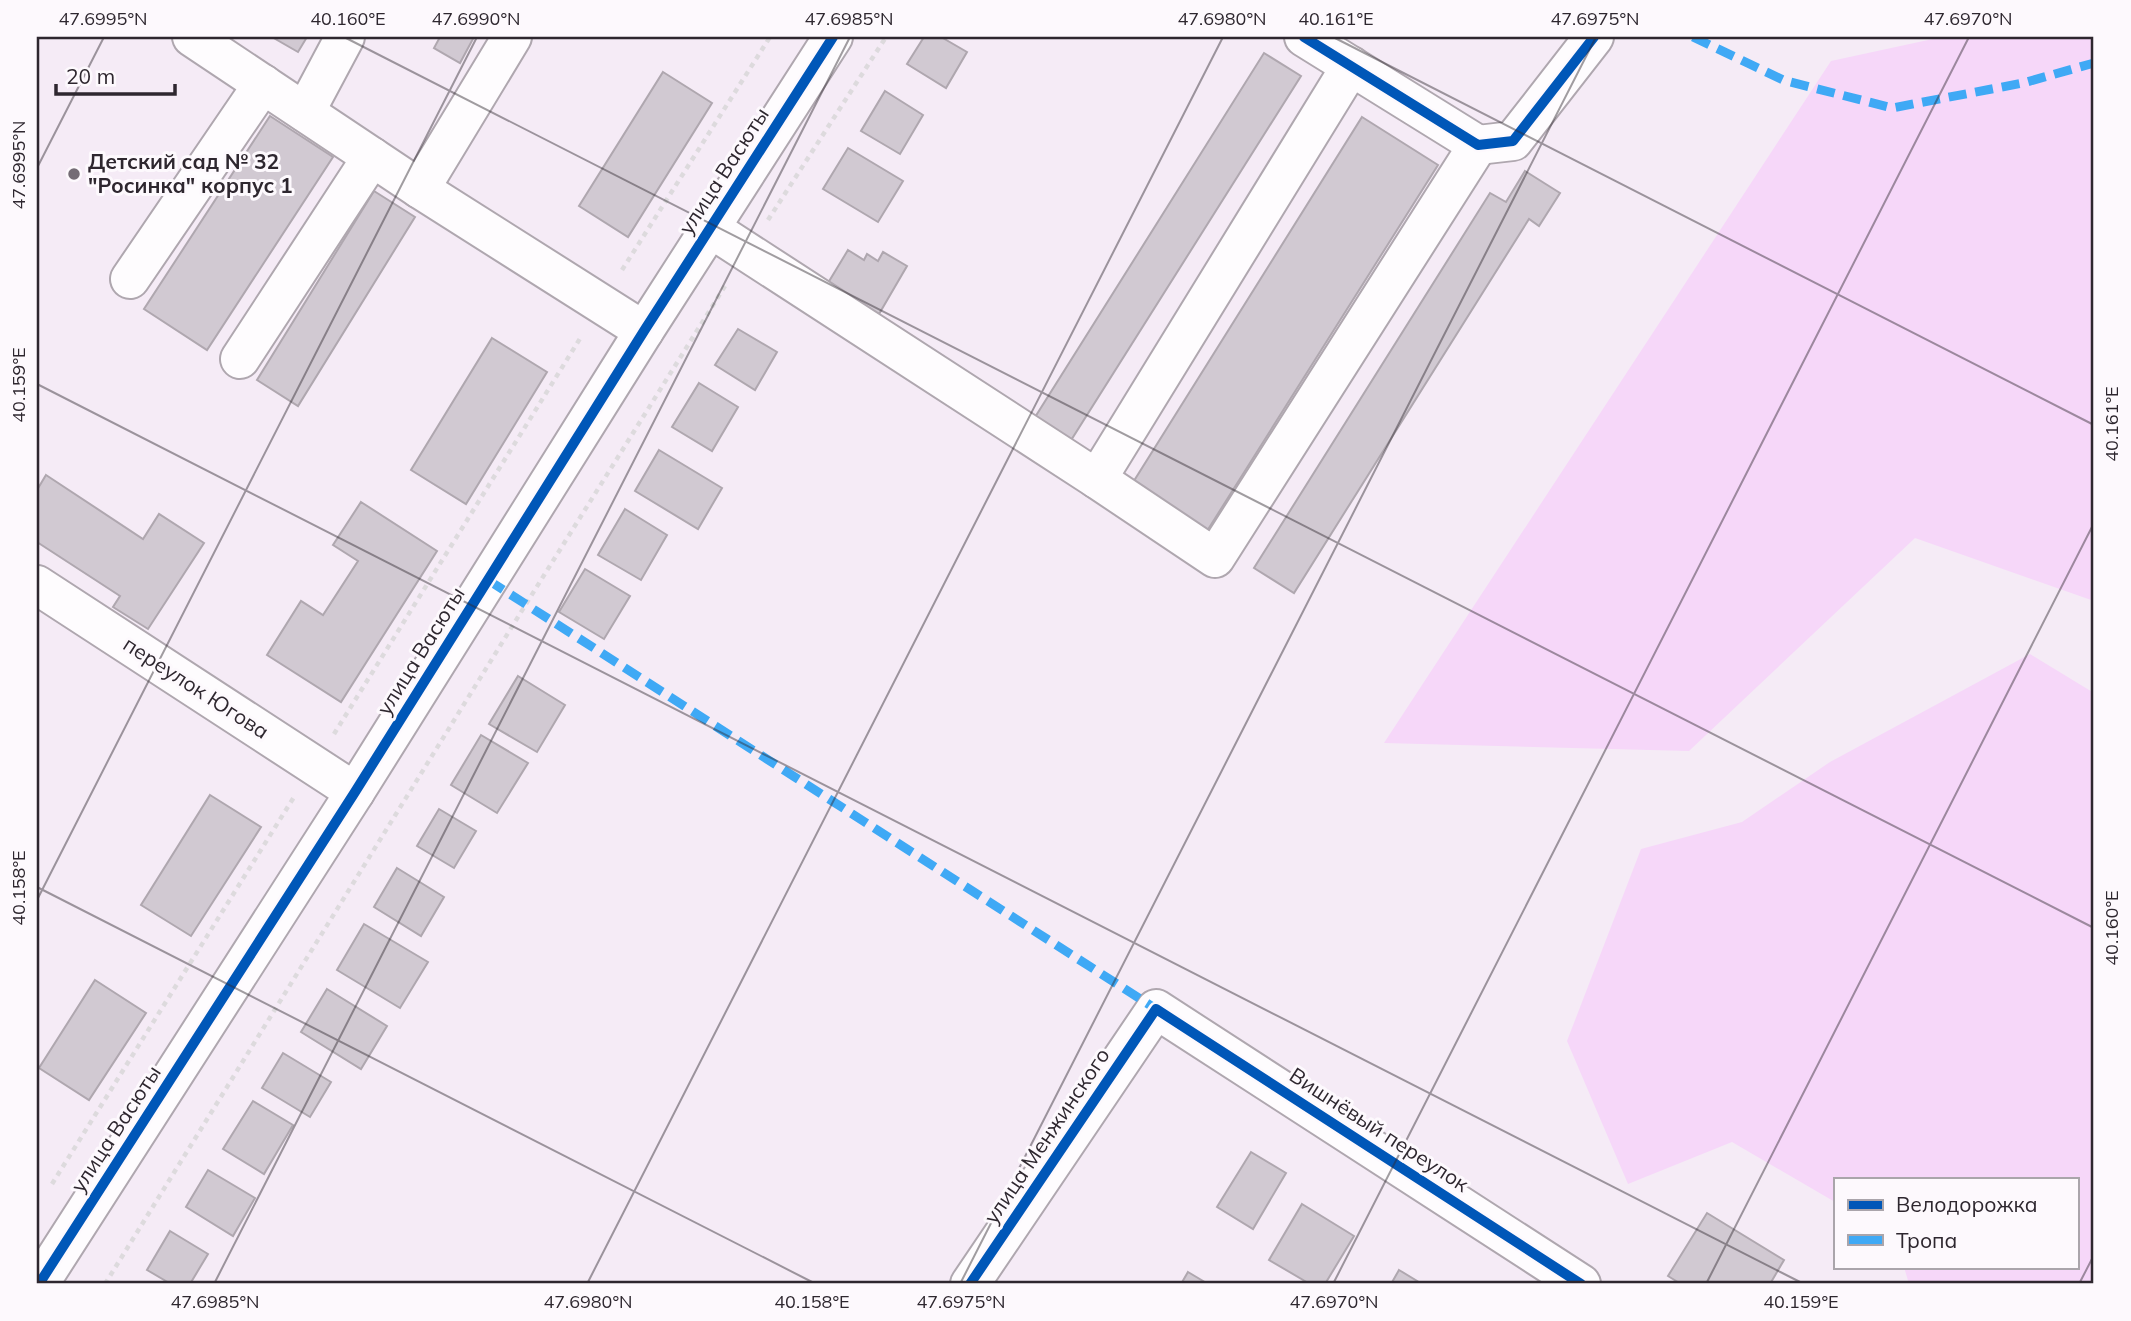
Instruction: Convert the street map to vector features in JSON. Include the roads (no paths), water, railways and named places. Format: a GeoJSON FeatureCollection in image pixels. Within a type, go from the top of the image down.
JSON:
{"type":"FeatureCollection","features":[{"type":"Feature","properties":{"kind":"street"},"geometry":{"type":"LineString","coordinates":[[192,37],[420,189],[644,331]]}},
{"type":"Feature","properties":{"kind":"street"},"geometry":{"type":"LineString","coordinates":[[305,112],[345,37]]}},
{"type":"Feature","properties":{"kind":"street"},"geometry":{"type":"LineString","coordinates":[[420,189],[512,37]]}},
{"type":"Feature","properties":{"kind":"street","name":"улица Васюты"},"geometry":{"type":"LineString","coordinates":[[39,1284],[355,792],[644,331],[833,37]]}},
{"type":"Feature","properties":{"kind":"street"},"geometry":{"type":"LineString","coordinates":[[1304,37],[1351,66],[1496,143]]}},
{"type":"Feature","properties":{"kind":"street"},"geometry":{"type":"LineString","coordinates":[[710,228],[1215,558],[1496,143],[1594,37]]}},
{"type":"Feature","properties":{"kind":"street"},"geometry":{"type":"LineString","coordinates":[[1097,479],[1351,66]]}},
{"type":"Feature","properties":{"kind":"street"},"geometry":{"type":"LineString","coordinates":[[130,279],[263,84]]}},
{"type":"Feature","properties":{"kind":"street"},"geometry":{"type":"LineString","coordinates":[[240,359],[372,157]]}},
{"type":"Feature","properties":{"kind":"street","name":"переулок Югова"},"geometry":{"type":"LineString","coordinates":[[37,585],[355,792]]}},
{"type":"Feature","properties":{"kind":"street","name":"улица Менжинского"},"geometry":{"type":"LineString","coordinates":[[970,1284],[1156,1009]]}},
{"type":"Feature","properties":{"kind":"street","name":"Вишнёвый переулок"},"geometry":{"type":"LineString","coordinates":[[1156,1009],[1581,1284]]}},
{"type":"Feature","properties":{"kind":"place","name":"Детский сад № 32 \"Росинка\" корпус 1"},"geometry":{"type":"Point","coordinates":[74,174]}}]}
